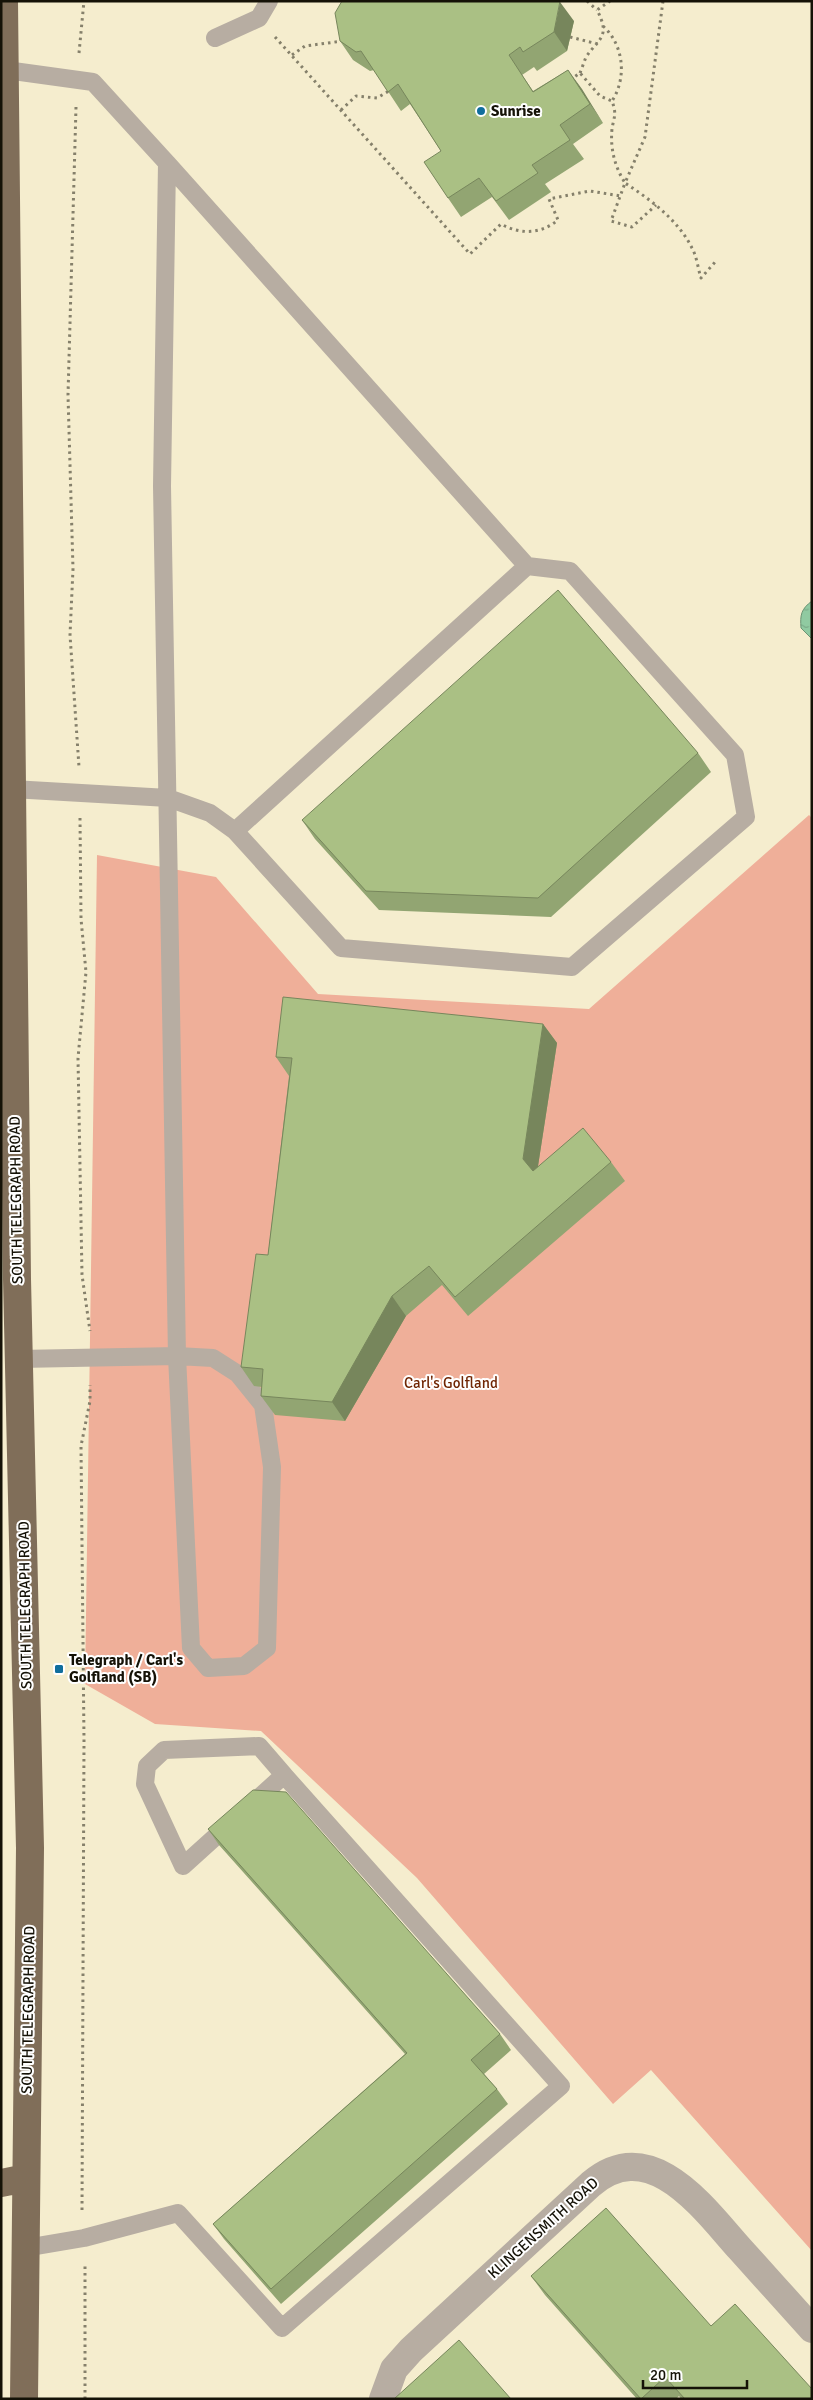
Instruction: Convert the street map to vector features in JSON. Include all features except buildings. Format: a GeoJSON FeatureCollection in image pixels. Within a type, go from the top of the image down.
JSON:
{"type":"FeatureCollection","features":[{"type":"Feature","properties":{"kind":"highway","name":"SOUTH TELEGRAPH ROAD"},"geometry":{"type":"LineString","coordinates":[[4,1],[6,70],[5,288],[12,788],[8,983],[30,1848],[14,2181],[26,2248],[24,2399]]}},
{"type":"Feature","properties":{"kind":"highway"},"geometry":{"type":"LineString","coordinates":[[1,1251],[17,1278]]}},
{"type":"Feature","properties":{"kind":"street","name":"KLINGENSMITH ROAD"},"geometry":{"type":"LineString","coordinates":[[383,2399],[394,2369],[410,2350],[591,2184],[603,2175],[624,2169],[650,2170],[679,2184],[812,2329]]}},
{"type":"Feature","properties":{"kind":"lane"},"geometry":{"type":"LineString","coordinates":[[215,38],[259,18],[269,1]]}},
{"type":"Feature","properties":{"kind":"lane"},"geometry":{"type":"LineString","coordinates":[[6,70],[92,82],[167,163],[527,566],[570,571],[735,755],[746,817],[572,968],[341,948],[236,831],[210,814],[168,798],[12,788]]}},
{"type":"Feature","properties":{"kind":"lane"},"geometry":{"type":"LineString","coordinates":[[19,1359],[177,1356],[213,1358],[238,1374],[263,1404],[272,1466],[267,1648],[244,1666],[208,1668],[191,1648],[177,1356],[162,486],[167,163]]}},
{"type":"Feature","properties":{"kind":"lane"},"geometry":{"type":"LineString","coordinates":[[236,831],[527,566]]}},
{"type":"Feature","properties":{"kind":"lane"},"geometry":{"type":"LineString","coordinates":[[26,2248],[84,2238],[178,2213],[282,2328],[561,2086],[259,1746],[164,1750],[147,1766],[145,1784],[183,1866],[284,1775]]}},
{"type":"Feature","properties":{"kind":"path"},"geometry":{"type":"LineString","coordinates":[[79,47],[84,1]]}},
{"type":"Feature","properties":{"kind":"path"},"geometry":{"type":"LineString","coordinates":[[587,1],[596,10],[603,26],[619,46],[622,70],[620,90],[612,102]]}},
{"type":"Feature","properties":{"kind":"path"},"geometry":{"type":"LineString","coordinates":[[596,10],[610,1]]}},
{"type":"Feature","properties":{"kind":"path"},"geometry":{"type":"LineString","coordinates":[[656,205],[632,227],[611,221],[645,137],[663,1]]}},
{"type":"Feature","properties":{"kind":"path"},"geometry":{"type":"LineString","coordinates":[[568,81],[580,73],[586,58],[598,45],[603,26]]}},
{"type":"Feature","properties":{"kind":"path"},"geometry":{"type":"LineString","coordinates":[[270,31],[470,254],[502,224],[513,230],[528,233],[549,228],[558,220],[549,200],[590,191],[621,196]]}},
{"type":"Feature","properties":{"kind":"path"},"geometry":{"type":"LineString","coordinates":[[570,38],[598,45]]}},
{"type":"Feature","properties":{"kind":"path"},"geometry":{"type":"LineString","coordinates":[[292,55],[305,46],[350,40]]}},
{"type":"Feature","properties":{"kind":"path"},"geometry":{"type":"LineString","coordinates":[[580,73],[600,96],[612,102],[616,112],[612,144],[616,169],[626,183],[656,205],[676,223],[693,249],[701,278],[716,261]]}},
{"type":"Feature","properties":{"kind":"path"},"geometry":{"type":"LineString","coordinates":[[341,110],[356,96],[378,98],[388,91]]}},
{"type":"Feature","properties":{"kind":"path"},"geometry":{"type":"LineString","coordinates":[[76,99],[68,395],[73,569],[70,636],[79,764]]}},
{"type":"Feature","properties":{"kind":"path"},"geometry":{"type":"LineString","coordinates":[[81,829],[81,919],[86,972],[78,1058],[82,1265],[90,1332]]}},
{"type":"Feature","properties":{"kind":"path"},"geometry":{"type":"LineString","coordinates":[[82,2206],[84,1730],[82,1446],[90,1400],[90,1381]]}},
{"type":"Feature","properties":{"kind":"path"},"geometry":{"type":"LineString","coordinates":[[85,2399],[86,2275]]}},
{"type":"Feature","properties":{"kind":"green space","name":"Carl's Golfland"},"geometry":{"type":"Polygon","coordinates":[[[809,815],[812,818],[812,2251],[651,2070],[613,2104],[417,1878],[261,1731],[155,1724],[85,1684],[97,855],[216,877],[318,994],[589,1009],[809,815]]]}},
{"type":"Feature","properties":{"kind":"water"},"geometry":{"type":"Polygon","coordinates":[[[812,601],[812,639],[801,628],[801,616],[803,610],[812,601]]]}},
{"type":"Feature","properties":{"kind":"place","name":"Sunrise"},"geometry":{"type":"Point","coordinates":[481,111]}},
{"type":"Feature","properties":{"kind":"place","name":"Telegraph / Carl's Golfland (SB)"},"geometry":{"type":"Point","coordinates":[59,1669]}}]}
